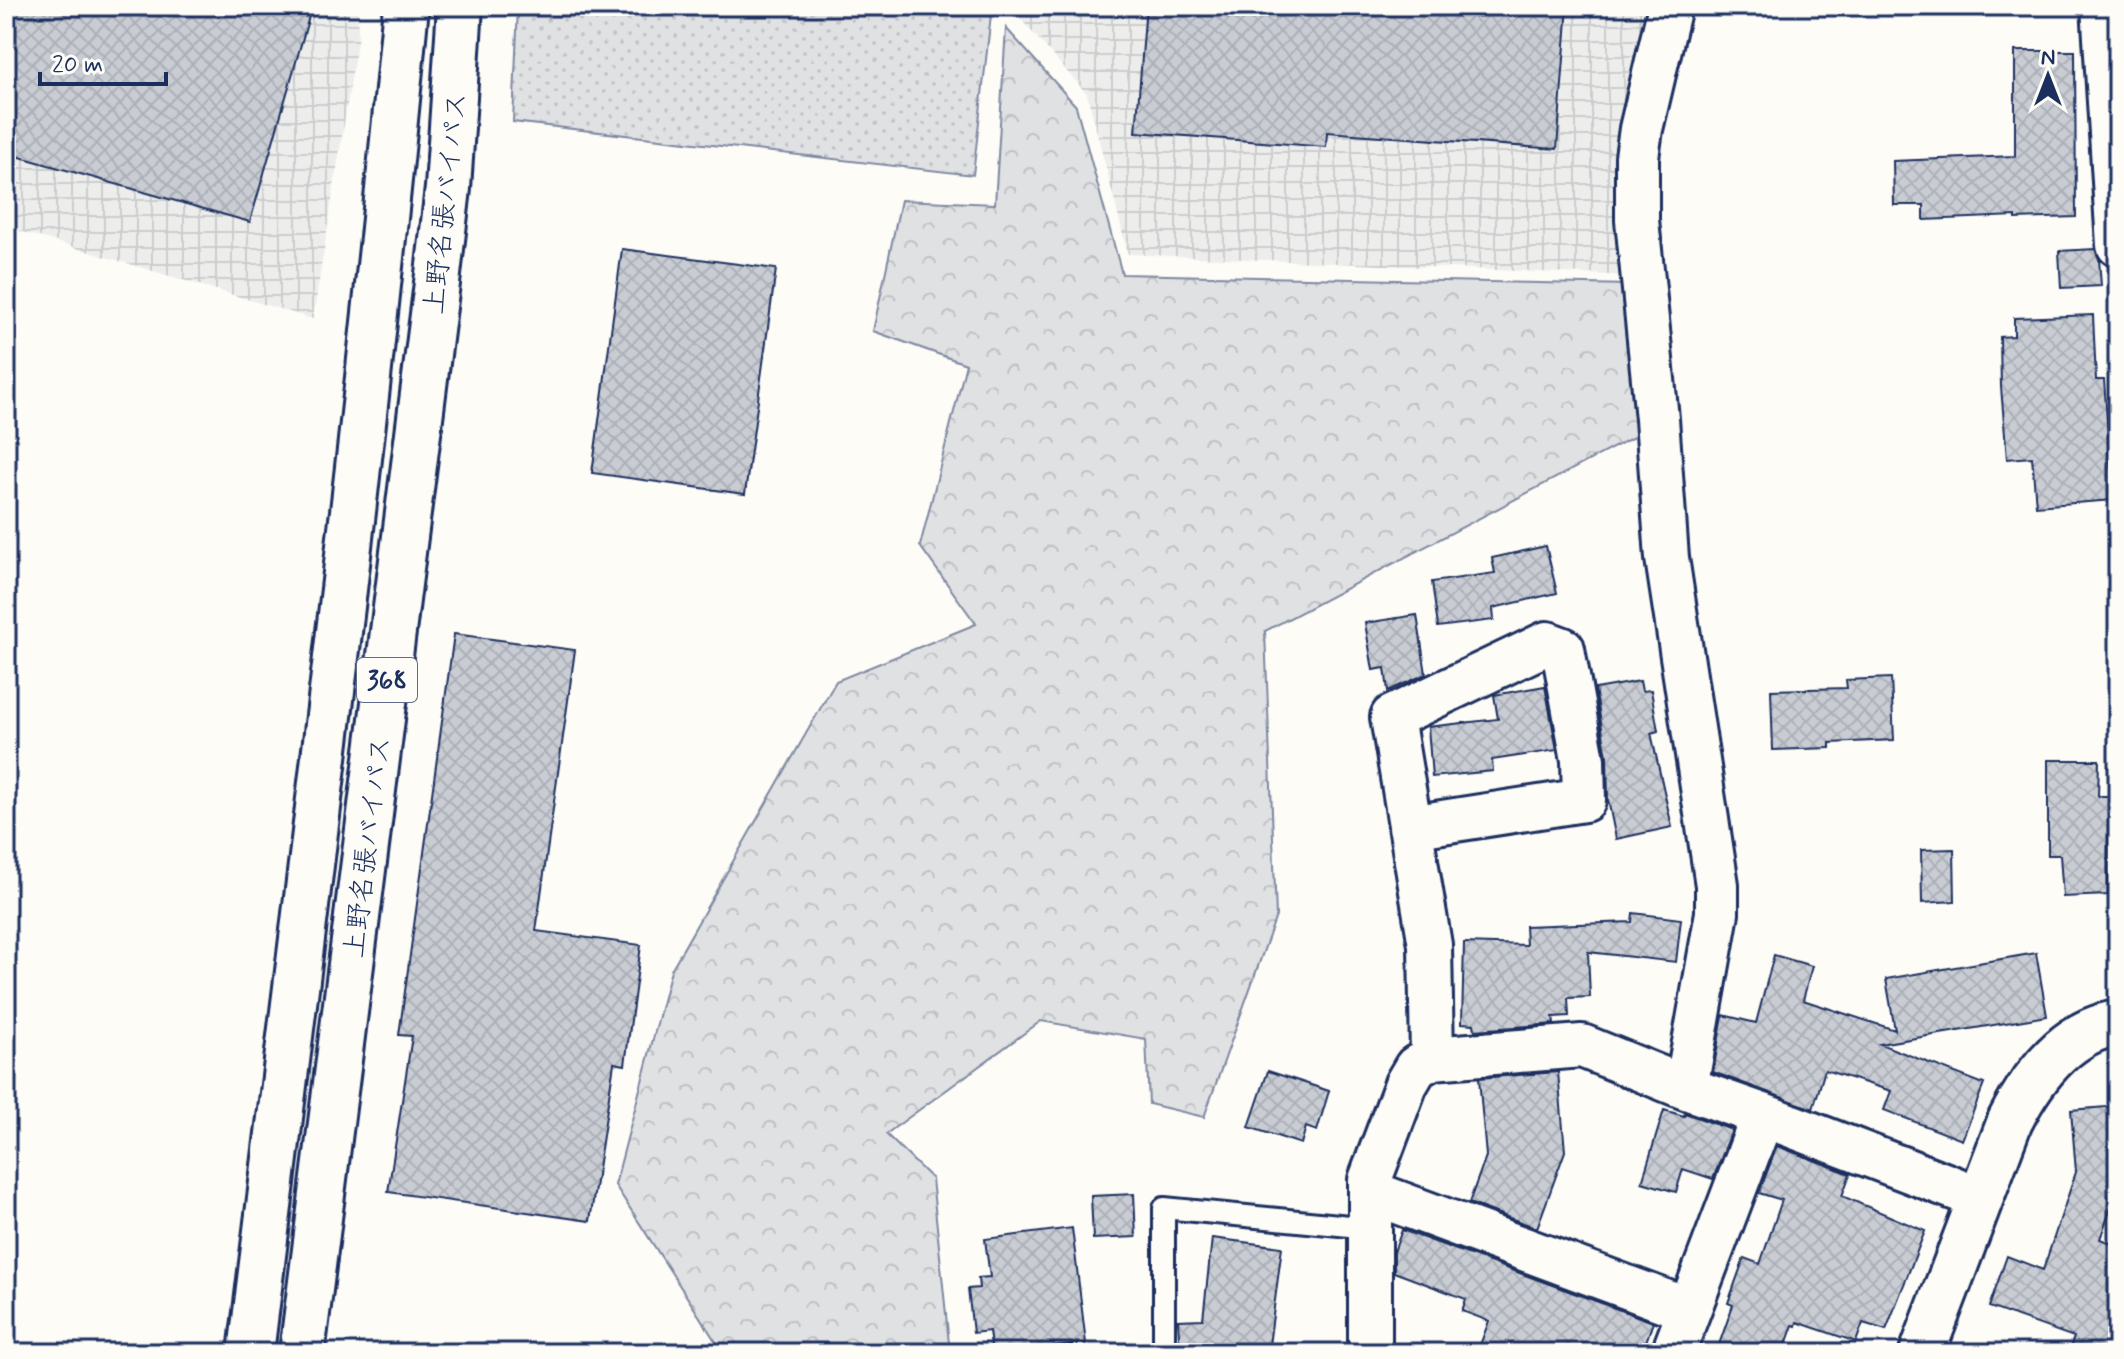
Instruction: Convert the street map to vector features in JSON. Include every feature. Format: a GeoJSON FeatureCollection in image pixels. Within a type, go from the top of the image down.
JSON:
{"type":"FeatureCollection","features":[{"type":"Feature","properties":{"kind":"main road","name":"上野名張バイパス"},"geometry":{"type":"LineString","coordinates":[[251,1353],[331,701],[406,6]]}},
{"type":"Feature","properties":{"kind":"main road","name":"上野名張バイパス"},"geometry":{"type":"LineString","coordinates":[[302,1353],[440,256],[457,76],[460,6]]}},
{"type":"Feature","properties":{"kind":"main road"},"geometry":{"type":"LineString","coordinates":[[1922,1353],[2010,1121],[2035,1077],[2063,1049],[2087,1034],[2118,1023]]}},
{"type":"Feature","properties":{"kind":"street"},"geometry":{"type":"LineString","coordinates":[[1670,6],[1641,129],[1637,157],[1637,220],[1667,558],[1717,885],[1717,913],[1686,1088]]}},
{"type":"Feature","properties":{"kind":"street"},"geometry":{"type":"LineString","coordinates":[[2103,6],[2118,245]]}},
{"type":"Feature","properties":{"kind":"street"},"geometry":{"type":"LineString","coordinates":[[1410,827],[1584,800],[1583,760],[1563,649],[1547,643],[1392,717],[1410,827],[1430,945],[1432,1058]]}},
{"type":"Feature","properties":{"kind":"street"},"geometry":{"type":"LineString","coordinates":[[1370,1353],[1370,1180],[1406,1084],[1416,1067],[1432,1058],[1582,1046],[1980,1198]]}},
{"type":"Feature","properties":{"kind":"street"},"geometry":{"type":"LineString","coordinates":[[1673,1353],[1763,1115]]}},
{"type":"Feature","properties":{"kind":"street"},"geometry":{"type":"LineString","coordinates":[[1370,1210],[1689,1310]]}},
{"type":"Feature","properties":{"kind":"lane"},"geometry":{"type":"LineString","coordinates":[[1164,1353],[1164,1208],[1370,1210]]}},
{"type":"Feature","properties":{"kind":"shaded area"},"geometry":{"type":"Polygon","coordinates":[[[6,6],[358,6],[358,36],[313,319],[6,227],[6,6]]]}},
{"type":"Feature","properties":{"kind":"shaded area"},"geometry":{"type":"Polygon","coordinates":[[[1009,6],[1658,6],[1630,276],[1128,254],[1087,94],[1009,6]]]}},
{"type":"Feature","properties":{"kind":"green space"},"geometry":{"type":"Polygon","coordinates":[[[518,6],[992,6],[973,175],[513,122],[518,6]]]}},
{"type":"Feature","properties":{"kind":"green space"},"geometry":{"type":"Polygon","coordinates":[[[1006,28],[1076,106],[1122,274],[1631,285],[1645,431],[1265,631],[1276,916],[1204,1117],[1149,1104],[1146,1039],[1041,1021],[886,1134],[932,1179],[950,1353],[723,1353],[615,1185],[671,970],[836,681],[976,624],[920,546],[966,364],[873,331],[901,200],[995,204],[1006,28]]]}},
{"type":"Feature","properties":{"kind":"building"},"geometry":{"type":"Polygon","coordinates":[[[6,6],[312,6],[250,222],[6,153],[6,6]]]}},
{"type":"Feature","properties":{"kind":"building"},"geometry":{"type":"Polygon","coordinates":[[[1146,6],[1568,6],[1557,149],[1327,132],[1326,147],[1136,132],[1146,6]]]}},
{"type":"Feature","properties":{"kind":"building"},"geometry":{"type":"Polygon","coordinates":[[[2015,51],[2075,51],[2076,217],[1924,220],[1924,205],[1894,205],[1893,161],[2015,156],[2015,51]]]}},
{"type":"Feature","properties":{"kind":"building"},"geometry":{"type":"Polygon","coordinates":[[[622,249],[776,269],[745,494],[592,473],[622,249]]]}},
{"type":"Feature","properties":{"kind":"building"},"geometry":{"type":"Polygon","coordinates":[[[2095,249],[2101,286],[2061,288],[2059,251],[2095,249]]]}},
{"type":"Feature","properties":{"kind":"building"},"geometry":{"type":"Polygon","coordinates":[[[2093,315],[2096,380],[2104,380],[2113,500],[2036,506],[2032,457],[2007,459],[2000,337],[2014,336],[2014,318],[2093,315]]]}},
{"type":"Feature","properties":{"kind":"building"},"geometry":{"type":"Polygon","coordinates":[[[1546,546],[1557,593],[1493,608],[1494,620],[1438,627],[1432,582],[1495,573],[1492,558],[1546,546]]]}},
{"type":"Feature","properties":{"kind":"building"},"geometry":{"type":"Polygon","coordinates":[[[1417,615],[1426,674],[1388,691],[1385,668],[1373,670],[1365,623],[1417,615]]]}},
{"type":"Feature","properties":{"kind":"building"},"geometry":{"type":"Polygon","coordinates":[[[454,634],[575,650],[536,931],[641,945],[625,1065],[614,1063],[590,1221],[388,1192],[412,1036],[399,1035],[454,634]]]}},
{"type":"Feature","properties":{"kind":"building"},"geometry":{"type":"Polygon","coordinates":[[[1891,678],[1894,740],[1830,743],[1830,748],[1773,750],[1771,690],[1847,688],[1846,680],[1891,678]]]}},
{"type":"Feature","properties":{"kind":"building"},"geometry":{"type":"Polygon","coordinates":[[[1640,681],[1642,691],[1651,690],[1658,731],[1651,733],[1672,827],[1616,839],[1608,800],[1607,756],[1595,689],[1640,681]]]}},
{"type":"Feature","properties":{"kind":"building"},"geometry":{"type":"Polygon","coordinates":[[[1545,686],[1557,750],[1492,760],[1493,771],[1432,777],[1428,727],[1498,719],[1494,695],[1545,686]]]}},
{"type":"Feature","properties":{"kind":"building"},"geometry":{"type":"Polygon","coordinates":[[[2048,760],[2099,760],[2098,796],[2109,796],[2108,895],[2063,897],[2060,855],[2048,855],[2048,760]]]}},
{"type":"Feature","properties":{"kind":"building"},"geometry":{"type":"Polygon","coordinates":[[[1954,849],[1955,901],[1922,903],[1921,850],[1954,849]]]}},
{"type":"Feature","properties":{"kind":"building"},"geometry":{"type":"Polygon","coordinates":[[[1633,913],[1681,919],[1676,962],[1588,952],[1590,997],[1568,998],[1569,1016],[1553,1017],[1554,1024],[1475,1030],[1474,1024],[1462,1023],[1464,943],[1526,945],[1525,926],[1632,922],[1633,913]]]}},
{"type":"Feature","properties":{"kind":"building"},"geometry":{"type":"Polygon","coordinates":[[[2036,953],[2047,1016],[1880,1044],[1984,1084],[1962,1140],[1884,1110],[1891,1091],[1825,1070],[1813,1109],[1713,1072],[1723,1015],[1756,1023],[1774,955],[1812,966],[1803,1000],[1895,1030],[1886,979],[2036,953]]]}},
{"type":"Feature","properties":{"kind":"building"},"geometry":{"type":"Polygon","coordinates":[[[1268,1071],[1329,1091],[1317,1131],[1306,1127],[1301,1144],[1249,1127],[1268,1071]]]}},
{"type":"Feature","properties":{"kind":"building"},"geometry":{"type":"Polygon","coordinates":[[[1558,1072],[1565,1151],[1537,1228],[1469,1203],[1486,1156],[1479,1078],[1558,1072]]]}},
{"type":"Feature","properties":{"kind":"building"},"geometry":{"type":"Polygon","coordinates":[[[2118,1106],[2118,1188],[2100,1239],[2118,1246],[2118,1353],[2068,1353],[2074,1337],[1989,1307],[2007,1256],[2043,1270],[2076,1172],[2071,1110],[2118,1106]]]}},
{"type":"Feature","properties":{"kind":"building"},"geometry":{"type":"Polygon","coordinates":[[[1664,1110],[1684,1116],[1685,1113],[1732,1130],[1713,1179],[1683,1169],[1676,1192],[1642,1182],[1664,1110]]]}},
{"type":"Feature","properties":{"kind":"building"},"geometry":{"type":"Polygon","coordinates":[[[1777,1146],[1850,1174],[1842,1196],[1925,1231],[1886,1330],[1863,1323],[1856,1342],[1797,1322],[1796,1326],[1793,1325],[1783,1353],[1716,1353],[1733,1305],[1728,1303],[1744,1258],[1760,1264],[1782,1200],[1759,1193],[1777,1146]]]}},
{"type":"Feature","properties":{"kind":"building"},"geometry":{"type":"Polygon","coordinates":[[[1134,1194],[1136,1237],[1093,1239],[1091,1196],[1134,1194]]]}},
{"type":"Feature","properties":{"kind":"building"},"geometry":{"type":"Polygon","coordinates":[[[1072,1228],[1086,1343],[992,1353],[989,1331],[973,1333],[968,1289],[979,1288],[978,1278],[990,1277],[985,1239],[1072,1228]]]}},
{"type":"Feature","properties":{"kind":"building"},"geometry":{"type":"Polygon","coordinates":[[[1402,1230],[1653,1322],[1642,1353],[1477,1353],[1489,1321],[1462,1311],[1466,1299],[1394,1272],[1394,1252],[1402,1230]]]}},
{"type":"Feature","properties":{"kind":"building"},"geometry":{"type":"Polygon","coordinates":[[[1212,1238],[1282,1247],[1268,1353],[1180,1353],[1178,1320],[1203,1319],[1212,1238]]]}}]}
